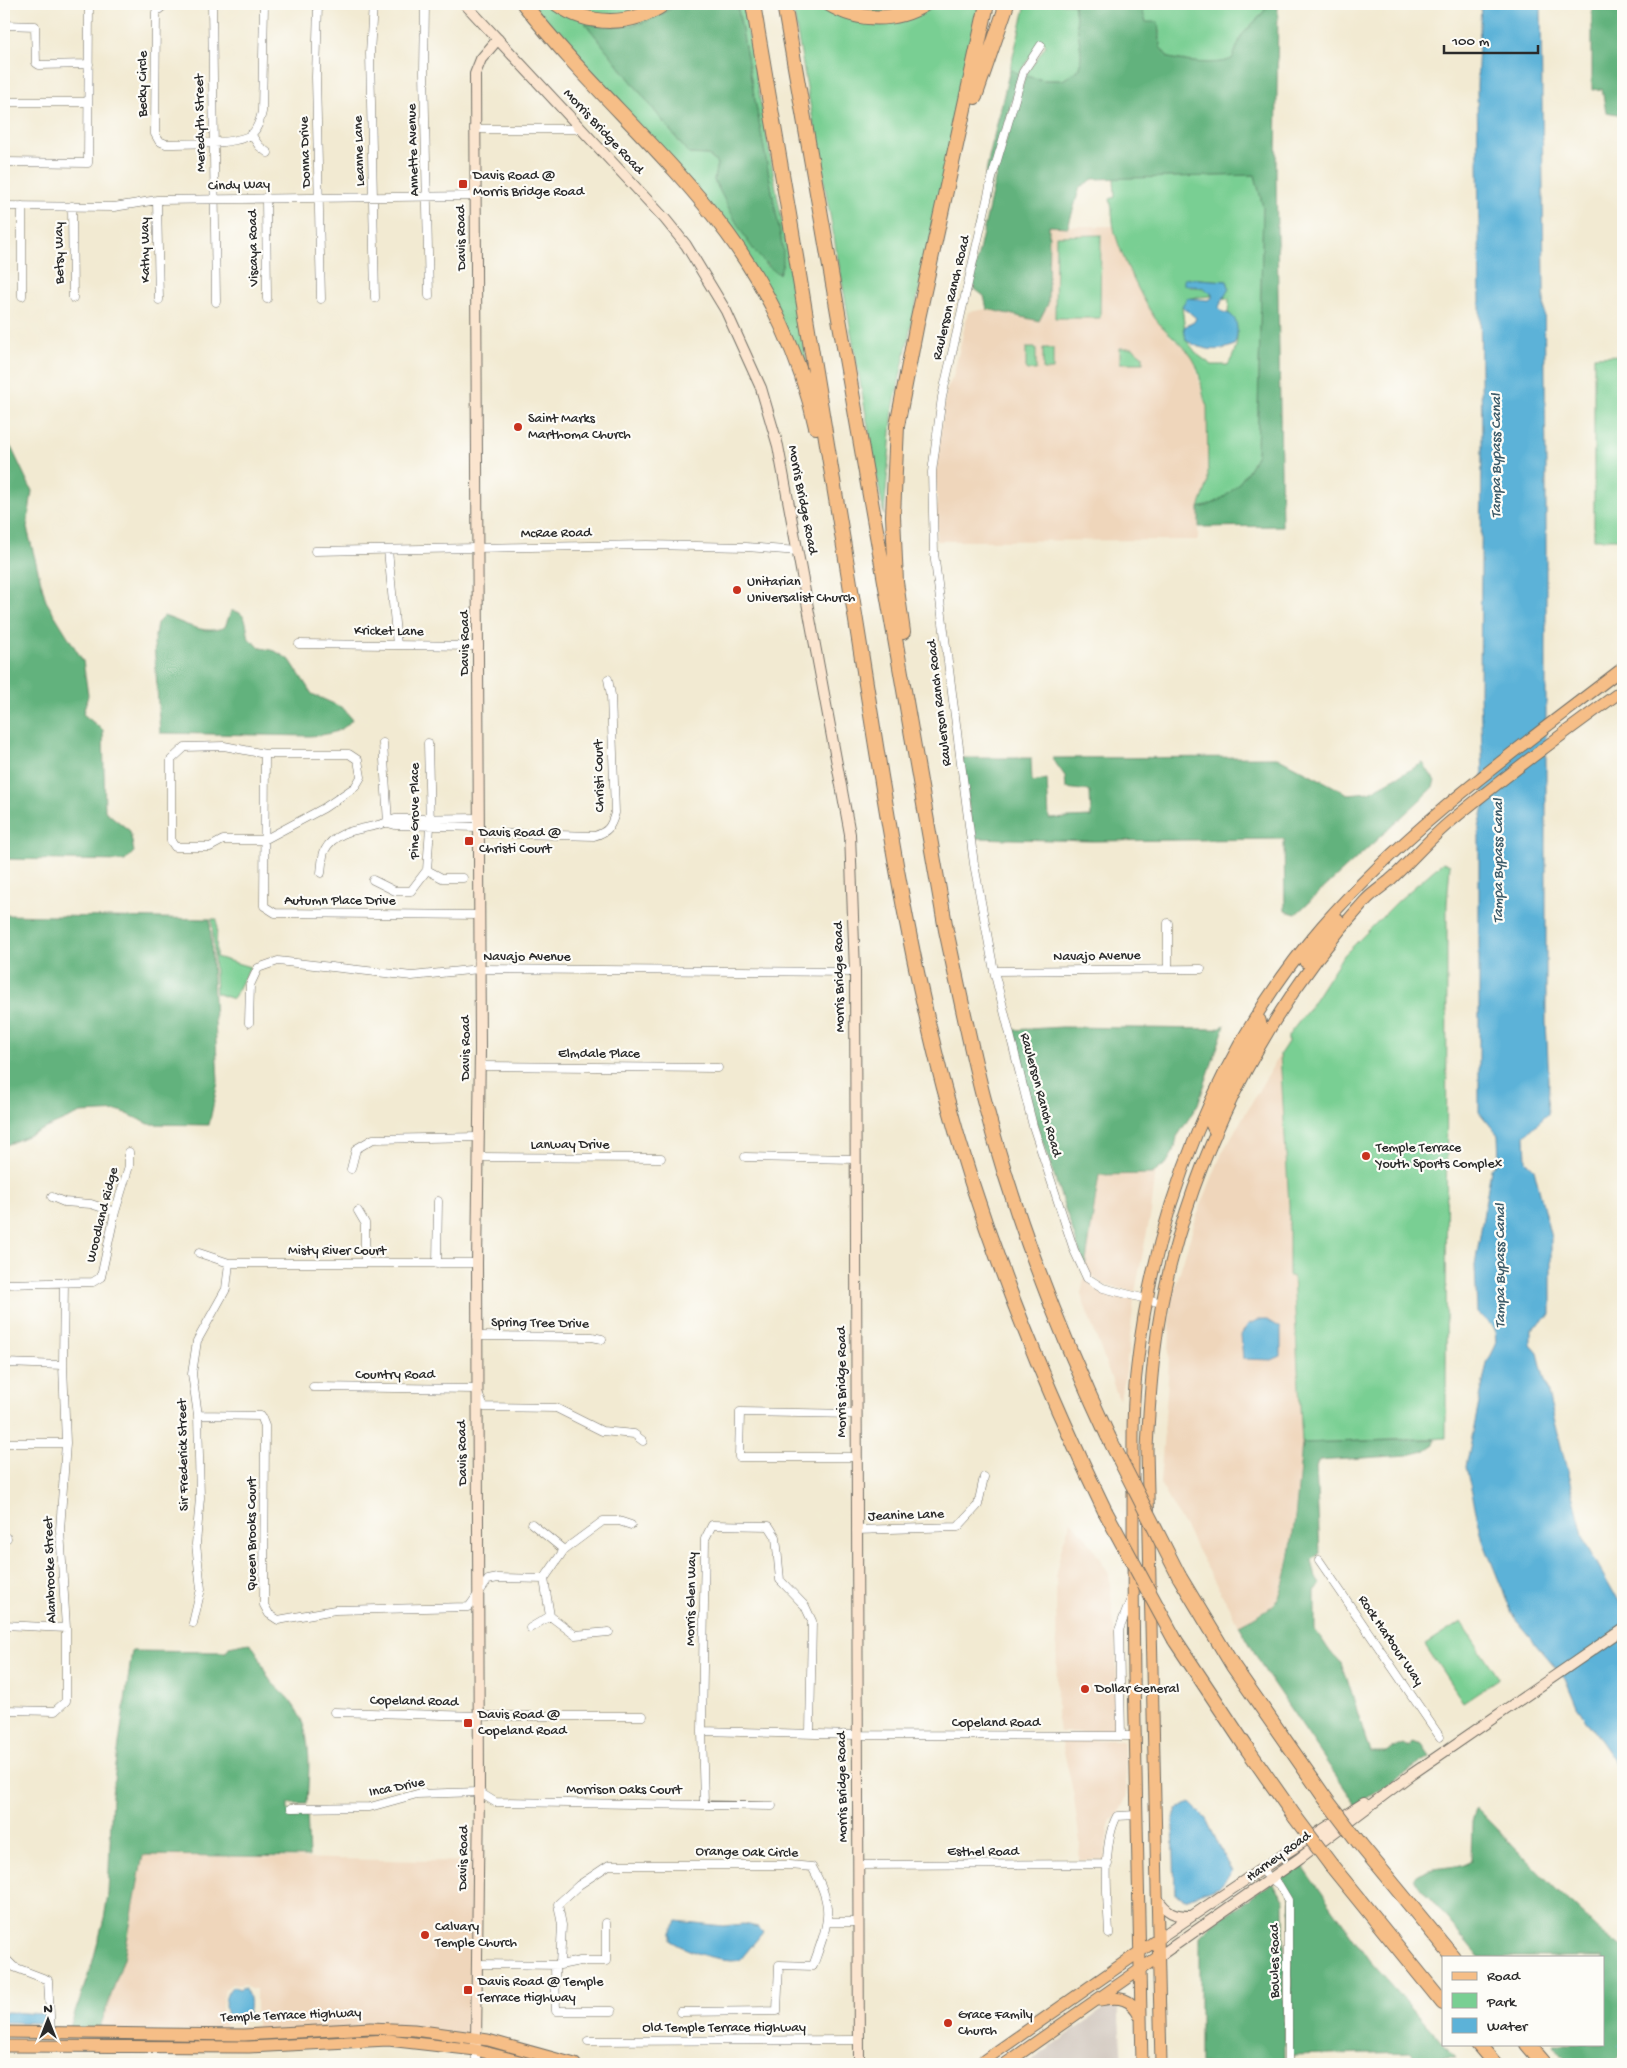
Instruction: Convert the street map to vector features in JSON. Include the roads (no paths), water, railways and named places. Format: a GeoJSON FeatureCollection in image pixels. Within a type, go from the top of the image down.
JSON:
{"type":"FeatureCollection","features":[{"type":"Feature","properties":{"kind":"highway"},"geometry":{"type":"LineString","coordinates":[[557,4],[580,16],[610,21],[636,18],[664,4]]}},
{"type":"Feature","properties":{"kind":"highway"},"geometry":{"type":"LineString","coordinates":[[754,4],[909,932],[943,1085],[983,1219],[1011,1297],[1052,1396],[1105,1511],[1175,1640],[1295,1817],[1331,1865],[1442,2002]]}},
{"type":"Feature","properties":{"kind":"highway"},"geometry":{"type":"LineString","coordinates":[[784,4],[946,930],[969,1042],[986,1107],[1036,1263],[1108,1436],[1179,1576],[1233,1666],[1325,1798],[1360,1844],[1452,1956]]}},
{"type":"Feature","properties":{"kind":"highway"},"geometry":{"type":"LineString","coordinates":[[829,4],[847,13],[878,18],[909,12],[925,4]]}},
{"type":"Feature","properties":{"kind":"highway"},"geometry":{"type":"LineString","coordinates":[[915,750],[894,549],[895,454],[906,374],[954,162],[987,4]]}},
{"type":"Feature","properties":{"kind":"highway"},"geometry":{"type":"LineString","coordinates":[[954,162],[1007,4]]}},
{"type":"Feature","properties":{"kind":"highway"},"geometry":{"type":"LineString","coordinates":[[525,7],[727,233],[760,284],[784,331],[807,392],[845,553]]}},
{"type":"Feature","properties":{"kind":"highway"},"geometry":{"type":"LineString","coordinates":[[1480,2046],[1495,2064]]}},
{"type":"Feature","properties":{"kind":"highway"},"geometry":{"type":"LineString","coordinates":[[1529,2046],[1544,2064]]}},
{"type":"Feature","properties":{"kind":"main road"},"geometry":{"type":"LineString","coordinates":[[1142,2064],[1132,1595],[1134,1404],[1137,1362],[1147,1298],[1168,1211],[1186,1159],[1219,1085],[1256,1017],[1299,955],[1344,902],[1406,840],[1450,801],[1623,668]]}},
{"type":"Feature","properties":{"kind":"main road"},"geometry":{"type":"LineString","coordinates":[[1551,744],[1563,724],[1623,678]]}},
{"type":"Feature","properties":{"kind":"main road"},"geometry":{"type":"LineString","coordinates":[[1161,2064],[1147,1455],[1151,1372],[1162,1303],[1187,1208],[1216,1134],[1240,1085],[1284,1007],[1300,980],[1367,899],[1389,881],[1450,822],[1568,730],[1623,690]]}},
{"type":"Feature","properties":{"kind":"main road"},"geometry":{"type":"LineString","coordinates":[[1284,1007],[1283,992],[1342,914],[1344,902]]}},
{"type":"Feature","properties":{"kind":"main road"},"geometry":{"type":"LineString","coordinates":[[1216,1134],[1211,1124],[1236,1070],[1261,1025],[1260,1020],[1256,1017]]}},
{"type":"Feature","properties":{"kind":"main road"},"geometry":{"type":"LineString","coordinates":[[1135,1736],[1140,1739],[1146,1751],[1150,1812],[1156,1858]]}},
{"type":"Feature","properties":{"kind":"main road"},"geometry":{"type":"LineString","coordinates":[[979,2064],[1158,1939]]}},
{"type":"Feature","properties":{"kind":"main road"},"geometry":{"type":"LineString","coordinates":[[1005,2064],[1158,1957]]}},
{"type":"Feature","properties":{"kind":"main road"},"geometry":{"type":"LineString","coordinates":[[1094,2002],[1112,1998],[1124,1999],[1136,2007],[1141,2019]]}},
{"type":"Feature","properties":{"kind":"main road","name":"Temple Terrace Highway"},"geometry":{"type":"LineString","coordinates":[[4,2032],[244,2035],[371,2028],[414,2030],[476,2038],[575,2064]]}},
{"type":"Feature","properties":{"kind":"main road","name":"Temple Terrace Highway"},"geometry":{"type":"LineString","coordinates":[[4,2046],[249,2047],[388,2040],[476,2050],[531,2064]]}},
{"type":"Feature","properties":{"kind":"street"},"geometry":{"type":"LineString","coordinates":[[4,162],[88,163],[89,4]]}},
{"type":"Feature","properties":{"kind":"street","name":"Becky Circle"},"geometry":{"type":"LineString","coordinates":[[193,4],[166,4],[156,12],[155,134],[159,141],[166,144],[212,142]]}},
{"type":"Feature","properties":{"kind":"street","name":"Meredyth Street"},"geometry":{"type":"LineString","coordinates":[[212,4],[212,142],[216,200],[216,302]]}},
{"type":"Feature","properties":{"kind":"street"},"geometry":{"type":"LineString","coordinates":[[212,142],[244,138],[258,127],[262,112],[264,4]]}},
{"type":"Feature","properties":{"kind":"street","name":"Donna Drive"},"geometry":{"type":"LineString","coordinates":[[318,4],[316,77],[321,299]]}},
{"type":"Feature","properties":{"kind":"street","name":"Leanne Lane"},"geometry":{"type":"LineString","coordinates":[[373,4],[370,53],[375,298]]}},
{"type":"Feature","properties":{"kind":"street","name":"Annette Avenue"},"geometry":{"type":"LineString","coordinates":[[425,4],[424,72],[429,296]]}},
{"type":"Feature","properties":{"kind":"street","name":"Morris Bridge Road"},"geometry":{"type":"LineString","coordinates":[[465,4],[665,219],[708,278],[726,310],[758,379],[769,414],[798,551],[850,834],[855,972],[856,1735],[859,2064]]}},
{"type":"Feature","properties":{"kind":"street"},"geometry":{"type":"LineString","coordinates":[[4,25],[35,26],[36,63],[40,65],[89,64]]}},
{"type":"Feature","properties":{"kind":"street","name":"Davis Road"},"geometry":{"type":"LineString","coordinates":[[476,2064],[479,1593],[476,1336],[480,1066],[479,646],[474,129],[475,74],[481,59],[498,39]]}},
{"type":"Feature","properties":{"kind":"street","name":"Raulerson Ranch Road"},"geometry":{"type":"LineString","coordinates":[[1041,45],[1023,72],[993,174],[942,397],[933,453],[931,486],[934,553],[965,808],[994,971],[1034,1126],[1082,1271],[1087,1278],[1103,1288],[1162,1303]]}},
{"type":"Feature","properties":{"kind":"street"},"geometry":{"type":"LineString","coordinates":[[4,102],[88,102]]}},
{"type":"Feature","properties":{"kind":"street"},"geometry":{"type":"LineString","coordinates":[[474,129],[581,129]]}},
{"type":"Feature","properties":{"kind":"street"},"geometry":{"type":"LineString","coordinates":[[251,134],[259,146],[268,153]]}},
{"type":"Feature","properties":{"kind":"street","name":"Cindy Way"},"geometry":{"type":"LineString","coordinates":[[4,206],[114,207],[157,200],[216,200],[266,197],[475,196]]}},
{"type":"Feature","properties":{"kind":"street","name":"Viscaya Road"},"geometry":{"type":"LineString","coordinates":[[266,197],[267,299]]}},
{"type":"Feature","properties":{"kind":"street","name":"Kathy Way"},"geometry":{"type":"LineString","coordinates":[[157,200],[159,300]]}},
{"type":"Feature","properties":{"kind":"street"},"geometry":{"type":"LineString","coordinates":[[22,206],[22,296]]}},
{"type":"Feature","properties":{"kind":"street","name":"Betsy Way"},"geometry":{"type":"LineString","coordinates":[[72,206],[73,298]]}},
{"type":"Feature","properties":{"kind":"street","name":"McRae Road"},"geometry":{"type":"LineString","coordinates":[[315,552],[647,545],[746,547],[798,551]]}},
{"type":"Feature","properties":{"kind":"street"},"geometry":{"type":"LineString","coordinates":[[388,550],[397,645]]}},
{"type":"Feature","properties":{"kind":"street","name":"Kricket Lane"},"geometry":{"type":"LineString","coordinates":[[299,644],[479,646]]}},
{"type":"Feature","properties":{"kind":"street","name":"Christi Court"},"geometry":{"type":"LineString","coordinates":[[321,873],[324,850],[336,838],[353,830],[388,823],[478,826],[594,836],[606,832],[612,824],[615,813],[611,695],[608,679]]}},
{"type":"Feature","properties":{"kind":"street","name":"Pine Grove Place"},"geometry":{"type":"LineString","coordinates":[[383,743],[388,823]]}},
{"type":"Feature","properties":{"kind":"street","name":"Pine Grove Place"},"geometry":{"type":"LineString","coordinates":[[428,743],[430,823],[427,870],[442,878],[463,878]]}},
{"type":"Feature","properties":{"kind":"street"},"geometry":{"type":"LineString","coordinates":[[224,746],[265,754],[349,754],[358,760],[361,777],[355,786],[324,808],[264,840],[222,840],[210,847],[175,847],[171,841],[171,760],[185,747],[224,746]]}},
{"type":"Feature","properties":{"kind":"street","name":"Autumn Place Drive"},"geometry":{"type":"LineString","coordinates":[[265,754],[264,906],[275,913],[479,915]]}},
{"type":"Feature","properties":{"kind":"street"},"geometry":{"type":"LineString","coordinates":[[373,880],[395,891],[411,891],[427,870]]}},
{"type":"Feature","properties":{"kind":"street"},"geometry":{"type":"LineString","coordinates":[[1168,923],[1168,969]]}},
{"type":"Feature","properties":{"kind":"street","name":"Navajo Avenue"},"geometry":{"type":"LineString","coordinates":[[249,1023],[250,985],[258,968],[278,961],[412,976],[479,969],[855,972]]}},
{"type":"Feature","properties":{"kind":"street","name":"Navajo Avenue"},"geometry":{"type":"LineString","coordinates":[[994,971],[1201,969]]}},
{"type":"Feature","properties":{"kind":"street","name":"Elmdale Place"},"geometry":{"type":"LineString","coordinates":[[480,1066],[718,1068]]}},
{"type":"Feature","properties":{"kind":"street"},"geometry":{"type":"LineString","coordinates":[[351,1169],[356,1149],[373,1139],[479,1137]]}},
{"type":"Feature","properties":{"kind":"street","name":"Woodland Ridge"},"geometry":{"type":"LineString","coordinates":[[4,1284],[93,1282],[101,1277],[115,1212],[129,1166],[128,1152]]}},
{"type":"Feature","properties":{"kind":"street"},"geometry":{"type":"LineString","coordinates":[[746,1156],[856,1159]]}},
{"type":"Feature","properties":{"kind":"street","name":"Lanway Drive"},"geometry":{"type":"LineString","coordinates":[[479,1157],[661,1158]]}},
{"type":"Feature","properties":{"kind":"street"},"geometry":{"type":"LineString","coordinates":[[52,1197],[64,1202],[91,1204],[115,1212]]}},
{"type":"Feature","properties":{"kind":"street"},"geometry":{"type":"LineString","coordinates":[[438,1201],[438,1264]]}},
{"type":"Feature","properties":{"kind":"street"},"geometry":{"type":"LineString","coordinates":[[358,1211],[365,1223],[365,1263]]}},
{"type":"Feature","properties":{"kind":"street","name":"Misty River Court"},"geometry":{"type":"LineString","coordinates":[[199,1253],[229,1263],[477,1263]]}},
{"type":"Feature","properties":{"kind":"street","name":"Sir Frederick Street"},"geometry":{"type":"LineString","coordinates":[[193,1623],[201,1589],[196,1544],[200,1498],[198,1416],[192,1374],[197,1341],[226,1288],[229,1263]]}},
{"type":"Feature","properties":{"kind":"street","name":"Alanbrooke Street"},"geometry":{"type":"LineString","coordinates":[[4,1710],[55,1711],[66,1701],[66,1628],[60,1530],[66,1443],[63,1365],[64,1282]]}},
{"type":"Feature","properties":{"kind":"street","name":"Spring Tree Drive"},"geometry":{"type":"LineString","coordinates":[[476,1336],[592,1337],[602,1339]]}},
{"type":"Feature","properties":{"kind":"street"},"geometry":{"type":"LineString","coordinates":[[4,1363],[63,1365]]}},
{"type":"Feature","properties":{"kind":"street","name":"Country Road"},"geometry":{"type":"LineString","coordinates":[[314,1387],[476,1388]]}},
{"type":"Feature","properties":{"kind":"street"},"geometry":{"type":"LineString","coordinates":[[476,1388],[484,1407],[556,1408],[602,1431],[634,1434],[643,1441]]}},
{"type":"Feature","properties":{"kind":"street"},"geometry":{"type":"LineString","coordinates":[[856,1414],[740,1412],[739,1457],[856,1457]]}},
{"type":"Feature","properties":{"kind":"street","name":"Queen Brooks Court"},"geometry":{"type":"LineString","coordinates":[[198,1416],[261,1416],[265,1426],[264,1605],[269,1614],[278,1620],[288,1620],[335,1610],[468,1607],[479,1593]]}},
{"type":"Feature","properties":{"kind":"street"},"geometry":{"type":"LineString","coordinates":[[4,1444],[66,1443]]}},
{"type":"Feature","properties":{"kind":"street","name":"Jeanine Lane"},"geometry":{"type":"LineString","coordinates":[[856,1530],[958,1527],[978,1505],[984,1477]]}},
{"type":"Feature","properties":{"kind":"street"},"geometry":{"type":"LineString","coordinates":[[609,1632],[575,1635],[550,1616],[544,1579],[564,1550],[603,1520],[619,1521],[631,1525]]}},
{"type":"Feature","properties":{"kind":"street"},"geometry":{"type":"LineString","coordinates":[[532,1524],[564,1550]]}},
{"type":"Feature","properties":{"kind":"street","name":"Morris Glen Way"},"geometry":{"type":"LineString","coordinates":[[704,1803],[702,1731],[705,1539],[712,1525],[769,1526],[776,1537],[780,1580],[805,1606],[812,1621],[810,1733]]}},
{"type":"Feature","properties":{"kind":"street","name":"Rock Harbour Way"},"geometry":{"type":"LineString","coordinates":[[1319,1560],[1440,1737]]}},
{"type":"Feature","properties":{"kind":"street"},"geometry":{"type":"LineString","coordinates":[[479,1593],[488,1580],[498,1578],[544,1579]]}},
{"type":"Feature","properties":{"kind":"street"},"geometry":{"type":"LineString","coordinates":[[1121,1736],[1119,1630],[1132,1595]]}},
{"type":"Feature","properties":{"kind":"street"},"geometry":{"type":"LineString","coordinates":[[530,1628],[550,1616]]}},
{"type":"Feature","properties":{"kind":"street"},"geometry":{"type":"LineString","coordinates":[[4,1625],[66,1628]]}},
{"type":"Feature","properties":{"kind":"street","name":"Harney Road"},"geometry":{"type":"LineString","coordinates":[[1158,1957],[1272,1879],[1412,1774],[1623,1629]]}},
{"type":"Feature","properties":{"kind":"street","name":"Copeland Road"},"geometry":{"type":"LineString","coordinates":[[334,1712],[479,1716],[644,1716]]}},
{"type":"Feature","properties":{"kind":"street","name":"Copeland Road"},"geometry":{"type":"LineString","coordinates":[[702,1731],[856,1735],[1135,1736]]}},
{"type":"Feature","properties":{"kind":"street","name":"Harney Road"},"geometry":{"type":"LineString","coordinates":[[1158,1939],[1260,1870],[1412,1774]]}},
{"type":"Feature","properties":{"kind":"street","name":"Morrison Oaks Court"},"geometry":{"type":"LineString","coordinates":[[479,1792],[495,1802],[704,1803],[772,1806]]}},
{"type":"Feature","properties":{"kind":"street","name":"Inca Drive"},"geometry":{"type":"LineString","coordinates":[[291,1808],[370,1806],[417,1794],[479,1792]]}},
{"type":"Feature","properties":{"kind":"street"},"geometry":{"type":"LineString","coordinates":[[1109,1934],[1108,1864],[1111,1830],[1117,1816],[1137,1815]]}},
{"type":"Feature","properties":{"kind":"street","name":"Esthel Road"},"geometry":{"type":"LineString","coordinates":[[858,1865],[1108,1864]]}},
{"type":"Feature","properties":{"kind":"street","name":"Orange Oak Circle"},"geometry":{"type":"LineString","coordinates":[[558,1965],[562,1925],[558,1904],[579,1885],[610,1865],[790,1865],[812,1867],[827,1898],[828,1922],[814,1966],[778,1965],[777,2011],[680,2012]]}},
{"type":"Feature","properties":{"kind":"street","name":"Bowles Road"},"geometry":{"type":"LineString","coordinates":[[1260,1870],[1279,1885],[1288,1900],[1288,2064]]}},
{"type":"Feature","properties":{"kind":"street"},"geometry":{"type":"LineString","coordinates":[[1157,1898],[1170,1913],[1177,1916],[1192,1916]]}},
{"type":"Feature","properties":{"kind":"street"},"geometry":{"type":"LineString","coordinates":[[828,1922],[858,1922]]}},
{"type":"Feature","properties":{"kind":"street"},"geometry":{"type":"LineString","coordinates":[[477,1964],[558,1965],[580,1961],[606,1961],[606,1923]]}},
{"type":"Feature","properties":{"kind":"street"},"geometry":{"type":"LineString","coordinates":[[4,1957],[14,1966],[48,1980],[51,2033]]}},
{"type":"Feature","properties":{"kind":"street"},"geometry":{"type":"LineString","coordinates":[[558,1965],[556,2011],[612,2011]]}},
{"type":"Feature","properties":{"kind":"street","name":"Old Temple Terrace Highway"},"geometry":{"type":"LineString","coordinates":[[588,2041],[859,2040]]}},
{"type":"Feature","properties":{"kind":"water","name":"Tampa Bypass Canal"},"geometry":{"type":"Polygon","coordinates":[[[1481,4],[1541,4],[1546,467],[1546,1022],[1549,1080],[1548,1114],[1525,1135],[1526,1161],[1534,1169],[1551,1238],[1551,1315],[1531,1329],[1531,1345],[1538,1353],[1585,1543],[1623,1610],[1623,1774],[1577,1707],[1565,1678],[1514,1618],[1483,1541],[1466,1467],[1487,1363],[1496,1345],[1495,1329],[1477,1312],[1475,1266],[1491,1169],[1499,1161],[1498,1135],[1479,1112],[1479,828],[1484,806],[1480,693],[1482,444],[1477,86],[1481,4]]]}},
{"type":"Feature","properties":{"kind":"water"},"geometry":{"type":"Polygon","coordinates":[[[1184,278],[1227,281],[1229,287],[1219,307],[1221,311],[1231,315],[1236,322],[1237,335],[1234,345],[1216,350],[1197,346],[1186,340],[1184,327],[1194,322],[1196,318],[1182,306],[1187,298],[1208,300],[1212,298],[1212,294],[1202,287],[1184,285],[1184,278]]]}},
{"type":"Feature","properties":{"kind":"water"},"geometry":{"type":"Polygon","coordinates":[[[1258,1320],[1268,1320],[1281,1328],[1281,1356],[1272,1360],[1243,1359],[1241,1335],[1248,1324],[1258,1320]]]}},
{"type":"Feature","properties":{"kind":"water"},"geometry":{"type":"Polygon","coordinates":[[[1190,1803],[1206,1819],[1232,1872],[1220,1886],[1185,1899],[1175,1894],[1173,1821],[1177,1809],[1190,1803]]]}},
{"type":"Feature","properties":{"kind":"water"},"geometry":{"type":"Polygon","coordinates":[[[677,1921],[723,1926],[743,1924],[758,1927],[763,1932],[740,1960],[713,1958],[696,1953],[671,1941],[671,1932],[677,1921]]]}},
{"type":"Feature","properties":{"kind":"water"},"geometry":{"type":"Polygon","coordinates":[[[233,1986],[239,1989],[244,1987],[248,1994],[249,2011],[246,2019],[237,2021],[228,2018],[225,2001],[233,1986]]]}},
{"type":"Feature","properties":{"kind":"water"},"geometry":{"type":"Polygon","coordinates":[[[4,2013],[44,2014],[46,2021],[43,2023],[4,2022],[4,2013]]]}},
{"type":"Feature","properties":{"kind":"waterway"},"geometry":{"type":"LineString","coordinates":[[1618,2046],[1623,2047]]}},
{"type":"Feature","properties":{"kind":"place","name":"Davis Road @ Morris Bridge Road"},"geometry":{"type":"Point","coordinates":[463,184]}},
{"type":"Feature","properties":{"kind":"place","name":"Saint Marks Marthoma Church"},"geometry":{"type":"Point","coordinates":[518,427]}},
{"type":"Feature","properties":{"kind":"place","name":"Unitarian Universalist Church"},"geometry":{"type":"Point","coordinates":[737,590]}},
{"type":"Feature","properties":{"kind":"place","name":"Davis Road @ Christi Court"},"geometry":{"type":"Point","coordinates":[469,841]}},
{"type":"Feature","properties":{"kind":"place","name":"Temple Terrace Youth Sports Complex"},"geometry":{"type":"Point","coordinates":[1366,1156]}},
{"type":"Feature","properties":{"kind":"place","name":"Dollar General"},"geometry":{"type":"Point","coordinates":[1085,1689]}},
{"type":"Feature","properties":{"kind":"place","name":"Davis Road @ Copeland Road"},"geometry":{"type":"Point","coordinates":[468,1723]}},
{"type":"Feature","properties":{"kind":"place","name":"Calvary Temple Church"},"geometry":{"type":"Point","coordinates":[425,1935]}},
{"type":"Feature","properties":{"kind":"place","name":"Davis Road @ Temple Terrace Highway"},"geometry":{"type":"Point","coordinates":[468,1990]}},
{"type":"Feature","properties":{"kind":"place","name":"Grace Family Church"},"geometry":{"type":"Point","coordinates":[948,2023]}}]}
